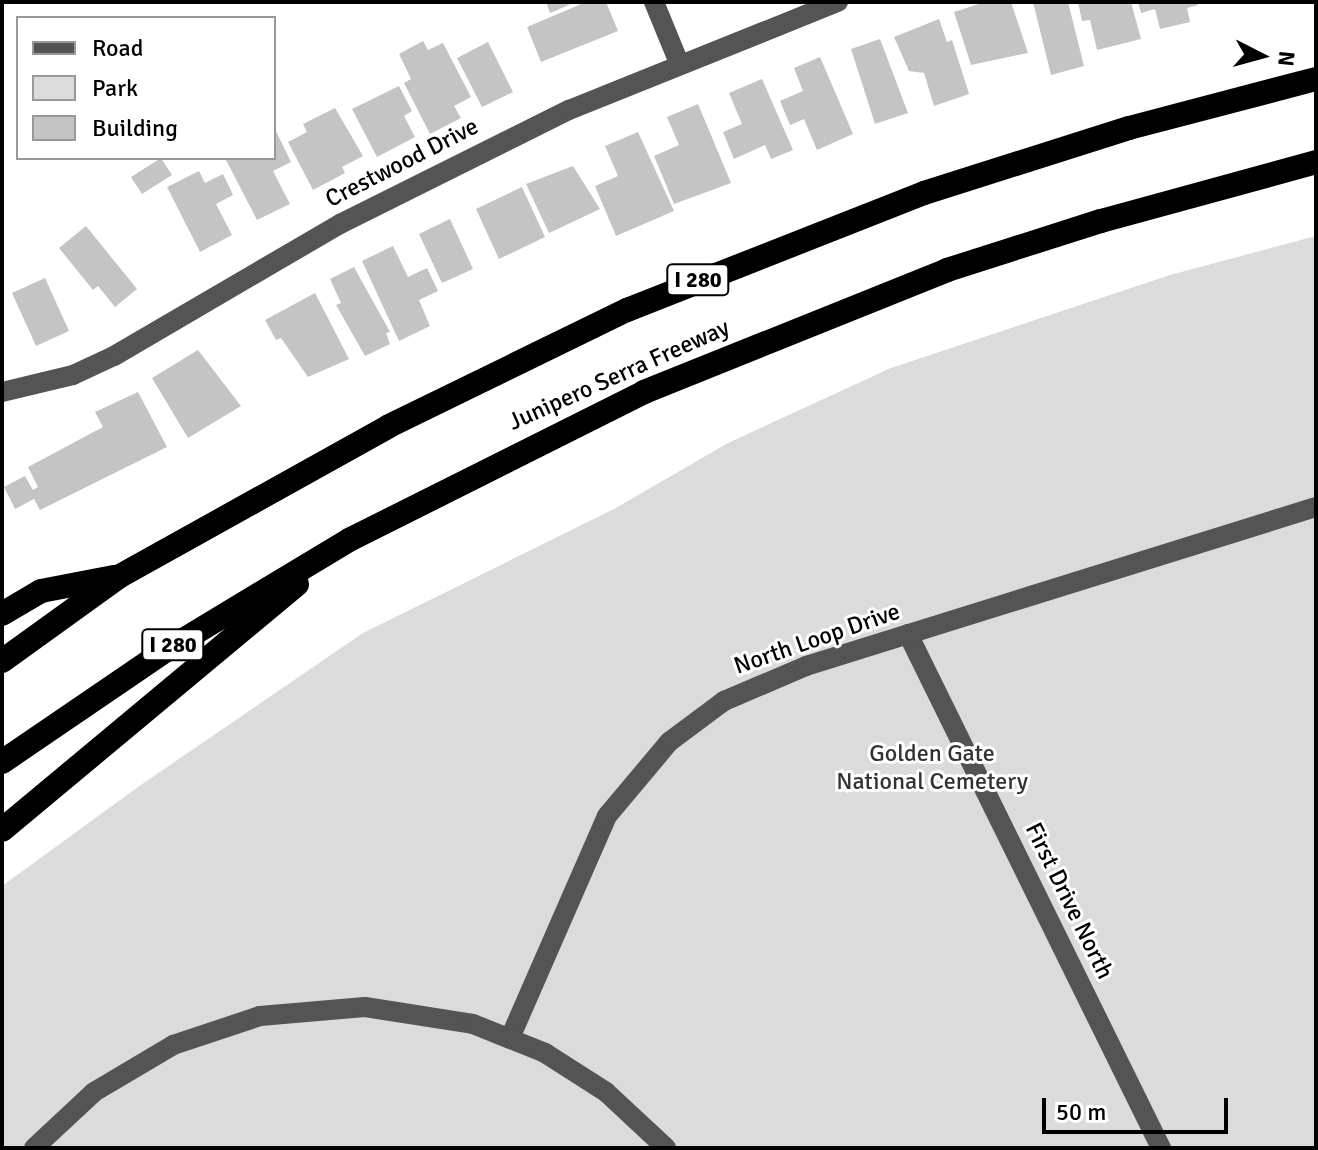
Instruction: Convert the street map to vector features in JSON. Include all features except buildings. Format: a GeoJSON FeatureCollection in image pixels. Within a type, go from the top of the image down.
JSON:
{"type":"FeatureCollection","features":[{"type":"Feature","properties":{"kind":"highway","name":"I 280"},"geometry":{"type":"LineString","coordinates":[[2,661],[120,576],[437,401],[713,273],[1026,159],[1316,79]]}},
{"type":"Feature","properties":{"kind":"highway","name":"Junipero Serra Freeway"},"geometry":{"type":"LineString","coordinates":[[2,762],[199,629],[351,539],[582,420],[845,308],[1049,236],[1316,162]]}},
{"type":"Feature","properties":{"kind":"highway"},"geometry":{"type":"LineString","coordinates":[[2,830],[351,539]]}},
{"type":"Feature","properties":{"kind":"highway"},"geometry":{"type":"LineString","coordinates":[[2,614],[41,591],[120,576]]}},
{"type":"Feature","properties":{"kind":"street"},"geometry":{"type":"LineString","coordinates":[[654,2],[679,63]]}},
{"type":"Feature","properties":{"kind":"street","name":"Crestwood Drive"},"geometry":{"type":"LineString","coordinates":[[2,392],[73,375],[114,356],[392,197],[679,63],[838,2]]}},
{"type":"Feature","properties":{"kind":"street","name":"North Loop Drive"},"geometry":{"type":"LineString","coordinates":[[510,1038],[595,837],[652,759],[705,713],[745,690],[908,634],[1316,507]]}},
{"type":"Feature","properties":{"kind":"street","name":"First Drive North"},"geometry":{"type":"LineString","coordinates":[[908,634],[1161,1148]]}},
{"type":"Feature","properties":{"kind":"street"},"geometry":{"type":"LineString","coordinates":[[34,1148],[94,1092],[145,1060],[199,1034],[260,1016],[330,1007],[401,1009],[510,1038],[606,1092],[666,1148]]}},
{"type":"Feature","properties":{"kind":"green space","name":"Golden Gate National Cemetery"},"geometry":{"type":"Polygon","coordinates":[[[1316,236],[1316,1148],[2,1148],[2,886],[138,787],[363,633],[614,509],[728,443],[891,368],[1170,275],[1316,236]]]}}]}
